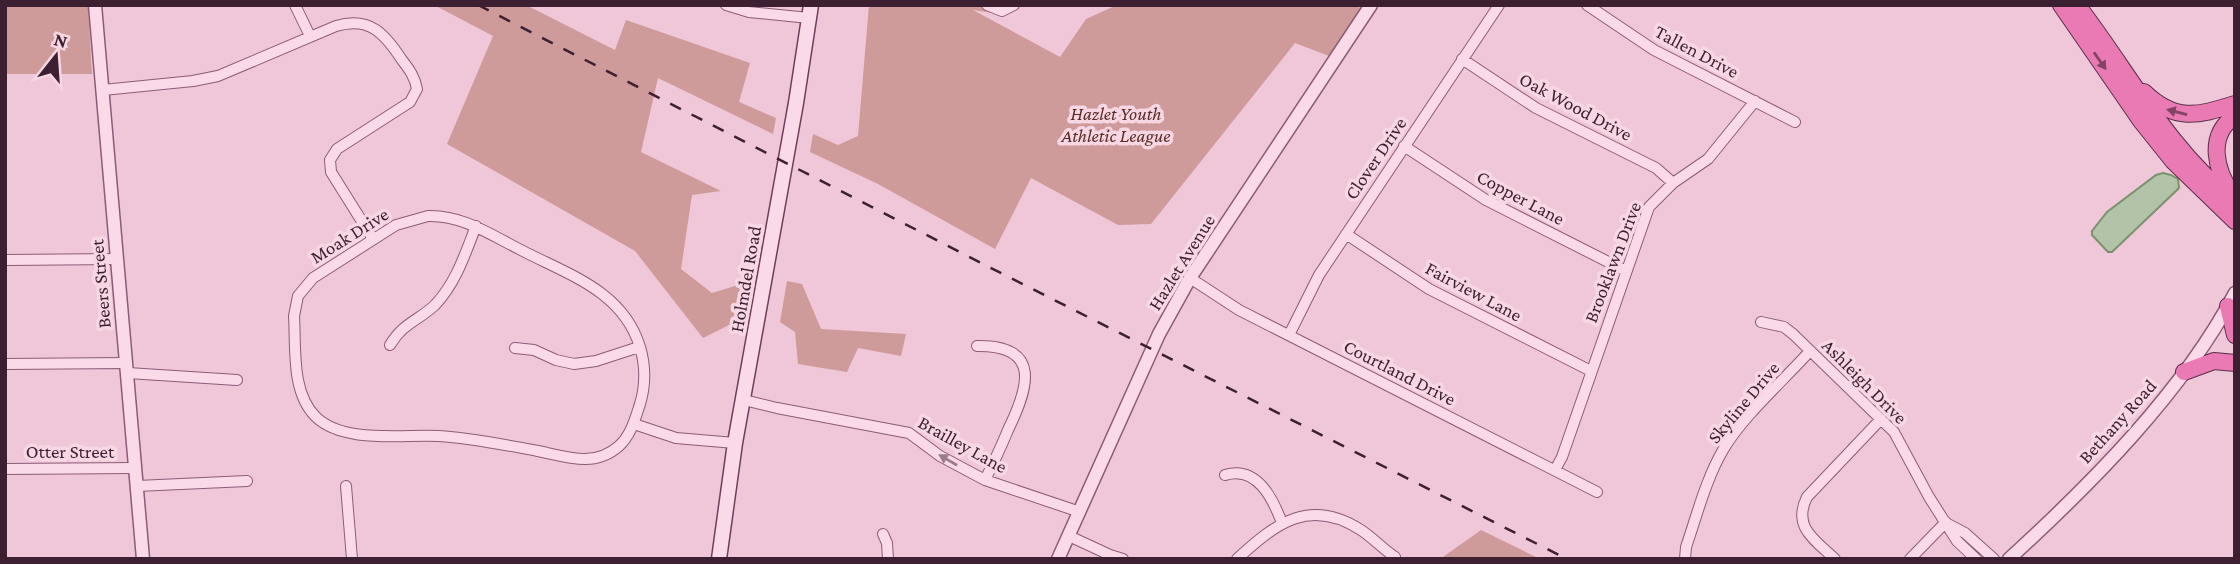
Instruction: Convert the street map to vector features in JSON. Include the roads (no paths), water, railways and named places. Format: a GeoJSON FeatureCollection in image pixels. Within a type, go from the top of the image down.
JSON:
{"type":"FeatureCollection","features":[{"type":"Feature","properties":{"kind":"highway"},"geometry":{"type":"LineString","coordinates":[[2061,5],[2141,121],[2173,161],[2235,221]]}},
{"type":"Feature","properties":{"kind":"highway"},"geometry":{"type":"LineString","coordinates":[[2077,5],[2184,155],[2214,185],[2235,200]]}},
{"type":"Feature","properties":{"kind":"highway"},"geometry":{"type":"LineString","coordinates":[[2130,78],[2158,105],[2174,112],[2201,114],[2235,104]]}},
{"type":"Feature","properties":{"kind":"highway"},"geometry":{"type":"LineString","coordinates":[[2235,116],[2219,134],[2216,153],[2222,178],[2235,200]]}},
{"type":"Feature","properties":{"kind":"highway"},"geometry":{"type":"LineString","coordinates":[[2231,300],[2235,335]]}},
{"type":"Feature","properties":{"kind":"highway"},"geometry":{"type":"LineString","coordinates":[[2184,372],[2214,361],[2235,363]]}},
{"type":"Feature","properties":{"kind":"main road","name":"Holmdel Road"},"geometry":{"type":"LineString","coordinates":[[719,559],[735,443],[810,12]]}},
{"type":"Feature","properties":{"kind":"street","name":"Beers Street"},"geometry":{"type":"LineString","coordinates":[[96,5],[143,559]]}},
{"type":"Feature","properties":{"kind":"street"},"geometry":{"type":"LineString","coordinates":[[295,5],[310,36]]}},
{"type":"Feature","properties":{"kind":"street"},"geometry":{"type":"LineString","coordinates":[[726,5],[748,12],[810,12]]}},
{"type":"Feature","properties":{"kind":"street"},"geometry":{"type":"LineString","coordinates":[[987,5],[999,10],[1010,8]]}},
{"type":"Feature","properties":{"kind":"street","name":"Hazlet Avenue"},"geometry":{"type":"LineString","coordinates":[[1058,559],[1159,334],[1190,278],[1371,5]]}},
{"type":"Feature","properties":{"kind":"street","name":"Clover Drive"},"geometry":{"type":"LineString","coordinates":[[1289,335],[1319,275],[1499,5]]}},
{"type":"Feature","properties":{"kind":"street","name":"Tallen Drive"},"geometry":{"type":"LineString","coordinates":[[1587,5],[1654,50],[1795,122]]}},
{"type":"Feature","properties":{"kind":"street"},"geometry":{"type":"LineString","coordinates":[[103,90],[218,76],[340,24],[358,23],[371,26],[389,40],[416,82],[416,92],[410,102],[337,149],[330,160],[331,172],[373,239]]}},
{"type":"Feature","properties":{"kind":"street","name":"Oak Wood Drive"},"geometry":{"type":"LineString","coordinates":[[1462,59],[1536,108],[1656,169],[1672,183]]}},
{"type":"Feature","properties":{"kind":"street","name":"Brooklawn Drive"},"geometry":{"type":"LineString","coordinates":[[1555,470],[1562,457],[1649,207],[1672,183],[1708,159],[1755,101]]}},
{"type":"Feature","properties":{"kind":"street","name":"Copper Lane"},"geometry":{"type":"LineString","coordinates":[[1405,146],[1486,200],[1626,271]]}},
{"type":"Feature","properties":{"kind":"street","name":"Moak Drive"},"geometry":{"type":"LineString","coordinates":[[428,216],[451,218],[475,226],[604,295],[618,306],[631,324],[645,369],[645,385],[634,424],[624,441],[613,451],[601,457],[584,459],[459,438],[345,433],[324,424],[308,408],[300,389],[294,316],[301,291],[309,280],[406,221],[428,216]]}},
{"type":"Feature","properties":{"kind":"street"},"geometry":{"type":"LineString","coordinates":[[390,345],[397,332],[428,311],[447,290],[456,275],[475,226]]}},
{"type":"Feature","properties":{"kind":"street","name":"Fairview Lane"},"geometry":{"type":"LineString","coordinates":[[1346,234],[1429,289],[1591,371]]}},
{"type":"Feature","properties":{"kind":"street"},"geometry":{"type":"LineString","coordinates":[[5,260],[117,259]]}},
{"type":"Feature","properties":{"kind":"street","name":"Courtland Drive"},"geometry":{"type":"LineString","coordinates":[[1190,278],[1239,310],[1597,492]]}},
{"type":"Feature","properties":{"kind":"street","name":"Bethany Road"},"geometry":{"type":"LineString","coordinates":[[2009,559],[2143,424],[2184,372],[2231,300]]}},
{"type":"Feature","properties":{"kind":"street","name":"Ashleigh Drive"},"geometry":{"type":"LineString","coordinates":[[1762,322],[1784,327],[1881,419],[1899,440],[1929,497],[1957,541],[1976,559]]}},
{"type":"Feature","properties":{"kind":"street"},"geometry":{"type":"LineString","coordinates":[[977,346],[997,345],[1009,351],[1018,359],[1026,377],[1023,398],[985,480]]}},
{"type":"Feature","properties":{"kind":"street"},"geometry":{"type":"LineString","coordinates":[[515,348],[534,350],[556,360],[574,364],[596,362],[639,346]]}},
{"type":"Feature","properties":{"kind":"street","name":"Skyline Drive"},"geometry":{"type":"LineString","coordinates":[[1685,559],[1686,547],[1725,447],[1740,426],[1810,351]]}},
{"type":"Feature","properties":{"kind":"street"},"geometry":{"type":"LineString","coordinates":[[5,364],[127,368],[237,380]]}},
{"type":"Feature","properties":{"kind":"street","name":"Brailley Lane"},"geometry":{"type":"LineString","coordinates":[[744,400],[909,433],[940,456],[985,480],[1080,512]]}},
{"type":"Feature","properties":{"kind":"street"},"geometry":{"type":"LineString","coordinates":[[1835,559],[1806,530],[1801,514],[1803,505],[1807,497],[1881,419]]}},
{"type":"Feature","properties":{"kind":"street"},"geometry":{"type":"LineString","coordinates":[[634,424],[676,438],[735,443]]}},
{"type":"Feature","properties":{"kind":"street","name":"Otter Street"},"geometry":{"type":"LineString","coordinates":[[5,469],[135,468]]}},
{"type":"Feature","properties":{"kind":"street"},"geometry":{"type":"LineString","coordinates":[[1225,475],[1244,474],[1258,482],[1271,498],[1282,523]]}},
{"type":"Feature","properties":{"kind":"street"},"geometry":{"type":"LineString","coordinates":[[137,486],[247,481]]}},
{"type":"Feature","properties":{"kind":"street"},"geometry":{"type":"LineString","coordinates":[[346,486],[352,559]]}},
{"type":"Feature","properties":{"kind":"street"},"geometry":{"type":"LineString","coordinates":[[1237,559],[1282,523],[1307,514],[1331,516],[1363,531],[1395,557]]}},
{"type":"Feature","properties":{"kind":"street"},"geometry":{"type":"LineString","coordinates":[[1910,559],[1946,522]]}},
{"type":"Feature","properties":{"kind":"street","name":"Ashleigh Drive"},"geometry":{"type":"LineString","coordinates":[[1946,522],[1965,533],[1994,559]]}},
{"type":"Feature","properties":{"kind":"street"},"geometry":{"type":"LineString","coordinates":[[883,534],[887,543],[888,559]]}},
{"type":"Feature","properties":{"kind":"street"},"geometry":{"type":"LineString","coordinates":[[1069,536],[1123,559]]}},
{"type":"Feature","properties":{"kind":"railway"},"geometry":{"type":"LineString","coordinates":[[478,5],[1567,559]]}},
{"type":"Feature","properties":{"kind":"park label","name":"Hazlet Youth Athletic League"},"geometry":{"type":"Point","coordinates":[1116,124]}}]}
